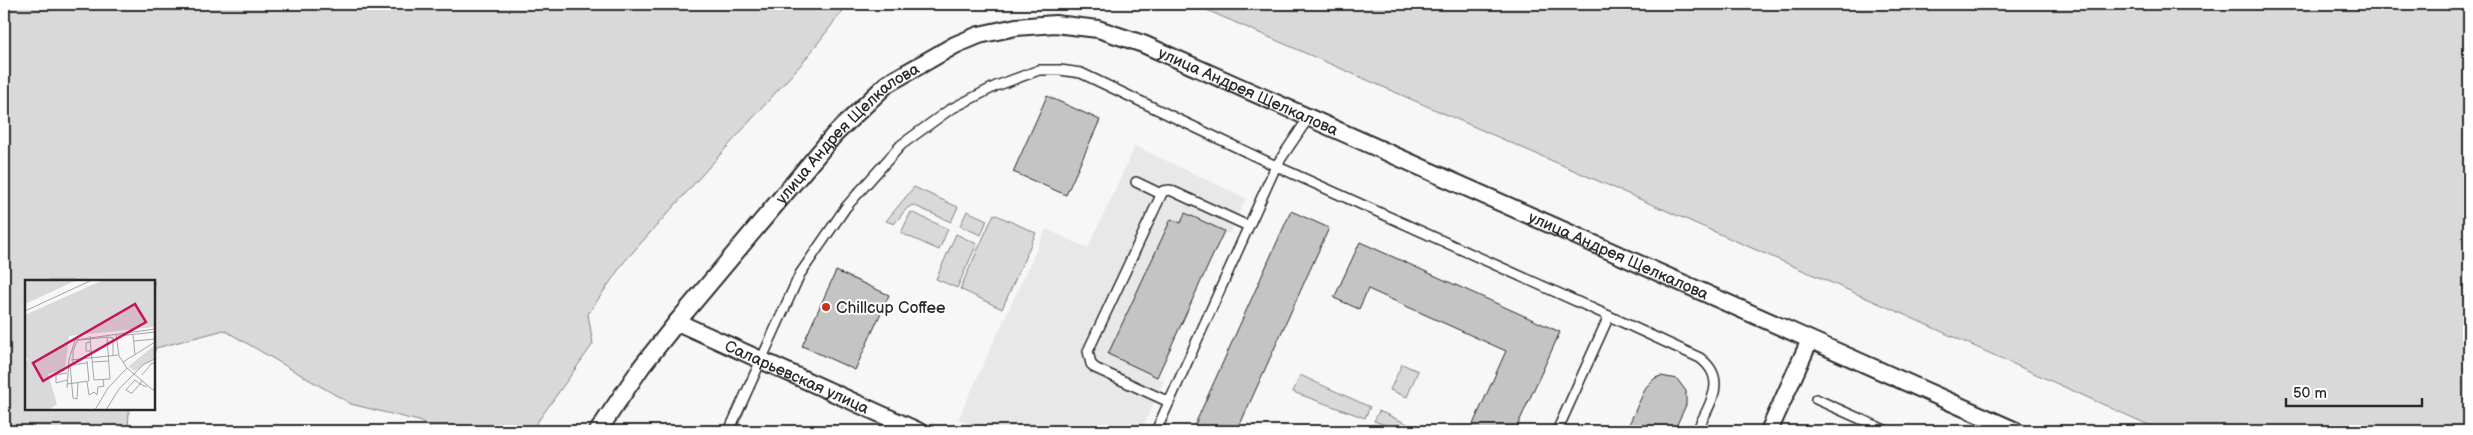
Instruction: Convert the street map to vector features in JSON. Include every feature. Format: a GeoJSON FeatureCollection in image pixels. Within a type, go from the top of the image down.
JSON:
{"type":"FeatureCollection","features":[{"type":"Feature","properties":{"kind":"street","name":"улица Андрея Щелкалова"},"geometry":{"type":"LineString","coordinates":[[598,431],[642,366],[677,322],[834,135],[887,84],[944,50],[979,35],[1016,27],[1055,24],[1098,29],[1143,44],[2016,431]]}},
{"type":"Feature","properties":{"kind":"street","name":"Саларьевская улица"},"geometry":{"type":"LineString","coordinates":[[677,322],[918,431]]}},
{"type":"Feature","properties":{"kind":"street"},"geometry":{"type":"LineString","coordinates":[[1769,431],[1810,340]]}},
{"type":"Feature","properties":{"kind":"lane"},"geometry":{"type":"LineString","coordinates":[[729,431],[800,274],[846,207],[901,145],[949,110],[996,86],[1039,70],[1060,70],[1081,73],[1276,166],[1700,358],[1711,366],[1716,380],[1714,394],[1697,431]]}},
{"type":"Feature","properties":{"kind":"lane"},"geometry":{"type":"LineString","coordinates":[[1156,431],[1276,166],[1309,117]]}},
{"type":"Feature","properties":{"kind":"lane"},"geometry":{"type":"LineString","coordinates":[[1136,182],[1161,194]]}},
{"type":"Feature","properties":{"kind":"lane"},"geometry":{"type":"LineString","coordinates":[[1169,402],[1096,368],[1088,358],[1088,351],[1163,191],[1170,190],[1248,226]]}},
{"type":"Feature","properties":{"kind":"lane"},"geometry":{"type":"LineString","coordinates":[[1557,431],[1609,316]]}},
{"type":"Feature","properties":{"kind":"lane"},"geometry":{"type":"LineString","coordinates":[[1816,399],[1887,431]]}},
{"type":"Feature","properties":{"kind":"shaded area"},"geometry":{"type":"Polygon","coordinates":[[[4,4],[848,4],[804,61],[624,262],[588,314],[593,344],[531,431],[437,431],[419,421],[351,404],[224,330],[156,348],[155,350],[155,280],[25,280],[25,410],[129,410],[128,431],[4,431],[4,4]]]}},
{"type":"Feature","properties":{"kind":"shaded area"},"geometry":{"type":"Polygon","coordinates":[[[1193,4],[2469,4],[2469,431],[2162,431],[1896,311],[1193,4]]]}},
{"type":"Feature","properties":{"kind":"shaded area"},"geometry":{"type":"Polygon","coordinates":[[[1135,146],[1246,198],[1230,234],[1224,232],[1157,377],[1164,381],[1141,431],[984,431],[958,419],[1046,229],[1088,248],[1135,146]]]}},
{"type":"Feature","properties":{"kind":"shaded area"},"geometry":{"type":"Polygon","coordinates":[[[914,187],[958,207],[951,222],[913,205],[907,208],[894,224],[886,221],[914,187]]]}},
{"type":"Feature","properties":{"kind":"shaded area"},"geometry":{"type":"Polygon","coordinates":[[[967,211],[987,220],[981,235],[960,226],[967,211]]]}},
{"type":"Feature","properties":{"kind":"shaded area"},"geometry":{"type":"Polygon","coordinates":[[[911,212],[948,229],[939,250],[901,233],[911,212]]]}},
{"type":"Feature","properties":{"kind":"shaded area"},"geometry":{"type":"Polygon","coordinates":[[[994,214],[1036,233],[1002,309],[960,289],[994,214]]]}},
{"type":"Feature","properties":{"kind":"shaded area"},"geometry":{"type":"Polygon","coordinates":[[[956,234],[977,244],[957,288],[936,279],[956,234]]]}},
{"type":"Feature","properties":{"kind":"shaded area"},"geometry":{"type":"Polygon","coordinates":[[[1402,364],[1418,371],[1407,397],[1390,390],[1402,364]]]}},
{"type":"Feature","properties":{"kind":"shaded area"},"geometry":{"type":"Polygon","coordinates":[[[1300,375],[1370,407],[1365,418],[1293,392],[1300,375]]]}},
{"type":"Feature","properties":{"kind":"shaded area"},"geometry":{"type":"Polygon","coordinates":[[[1379,411],[1421,431],[1403,431],[1374,421],[1379,411]]]}},
{"type":"Feature","properties":{"kind":"building"},"geometry":{"type":"Polygon","coordinates":[[[1047,96],[1100,120],[1066,195],[1013,172],[1047,96]]]}},
{"type":"Feature","properties":{"kind":"building"},"geometry":{"type":"Polygon","coordinates":[[[1291,211],[1329,228],[1237,431],[1192,431],[1291,211]]]}},
{"type":"Feature","properties":{"kind":"building"},"geometry":{"type":"Polygon","coordinates":[[[1185,213],[1224,231],[1157,377],[1108,354],[1171,219],[1181,223],[1185,213]]]}},
{"type":"Feature","properties":{"kind":"building"},"geometry":{"type":"Polygon","coordinates":[[[1360,242],[1560,332],[1515,431],[1470,431],[1506,351],[1368,289],[1359,309],[1334,298],[1360,242]]]}},
{"type":"Feature","properties":{"kind":"building"},"geometry":{"type":"Polygon","coordinates":[[[836,271],[889,295],[855,370],[802,346],[836,271]]]}},
{"type":"Feature","properties":{"kind":"building"},"geometry":{"type":"Polygon","coordinates":[[[1661,376],[1677,379],[1686,391],[1686,405],[1674,431],[1626,431],[1646,387],[1655,378],[1661,376]]]}},
{"type":"Feature","properties":{"kind":"place","name":"Chillcup Coffee"},"geometry":{"type":"Point","coordinates":[826,307]}}]}
